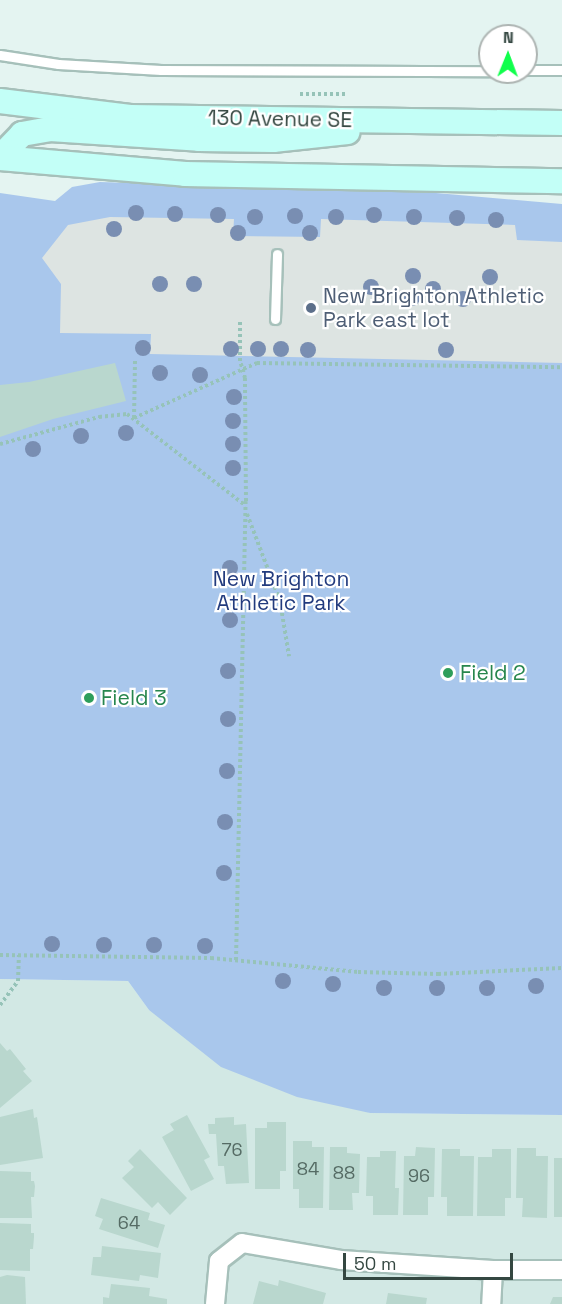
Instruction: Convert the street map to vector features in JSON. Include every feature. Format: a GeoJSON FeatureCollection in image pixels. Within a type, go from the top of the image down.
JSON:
{"type":"FeatureCollection","features":[{"type":"Feature","properties":{"kind":"main road","name":"130 Avenue SE"},"geometry":{"type":"LineString","coordinates":[[0,100],[129,117],[562,123]]}},
{"type":"Feature","properties":{"kind":"main road"},"geometry":{"type":"LineString","coordinates":[[0,157],[22,134],[50,129],[199,139],[273,140],[332,135],[400,121]]}},
{"type":"Feature","properties":{"kind":"main road"},"geometry":{"type":"LineString","coordinates":[[0,157],[185,174],[562,181]]}},
{"type":"Feature","properties":{"kind":"street"},"geometry":{"type":"LineString","coordinates":[[215,1304],[219,1261],[242,1243],[341,1260],[493,1270],[562,1270]]}},
{"type":"Feature","properties":{"kind":"street"},"geometry":{"type":"LineString","coordinates":[[491,1304],[493,1270]]}},
{"type":"Feature","properties":{"kind":"lane"},"geometry":{"type":"LineString","coordinates":[[0,55],[58,64],[161,70],[478,71]]}},
{"type":"Feature","properties":{"kind":"lane"},"geometry":{"type":"LineString","coordinates":[[538,70],[562,70]]}},
{"type":"Feature","properties":{"kind":"lane"},"geometry":{"type":"LineString","coordinates":[[275,319],[277,254]]}},
{"type":"Feature","properties":{"kind":"path"},"geometry":{"type":"LineString","coordinates":[[236,960],[246,508],[245,378],[240,361],[240,319]]}},
{"type":"Feature","properties":{"kind":"path"},"geometry":{"type":"LineString","coordinates":[[134,418],[135,359]]}},
{"type":"Feature","properties":{"kind":"path"},"geometry":{"type":"LineString","coordinates":[[134,418],[232,376],[251,364],[274,362],[562,367]]}},
{"type":"Feature","properties":{"kind":"path"},"geometry":{"type":"LineString","coordinates":[[0,444],[108,415],[120,413],[134,418],[246,508],[281,607],[290,656]]}},
{"type":"Feature","properties":{"kind":"path"},"geometry":{"type":"LineString","coordinates":[[0,955],[236,960],[349,971],[438,974],[562,968]]}},
{"type":"Feature","properties":{"kind":"path"},"geometry":{"type":"LineString","coordinates":[[0,1005],[18,981],[19,955]]}},
{"type":"Feature","properties":{"kind":"shaded area","name":"New Brighton Athletic Park east lot"},"geometry":{"type":"Polygon","coordinates":[[[110,217],[234,219],[233,236],[320,237],[321,219],[515,225],[517,240],[562,242],[562,363],[150,354],[151,334],[60,333],[61,284],[42,258],[68,225],[110,217]]]}},
{"type":"Feature","properties":{"kind":"shaded area"},"geometry":{"type":"Polygon","coordinates":[[[0,979],[128,981],[149,1010],[370,1113],[562,1115],[562,1304],[0,1304],[0,979]]]}},
{"type":"Feature","properties":{"kind":"green space","name":"New Brighton Athletic Park"},"geometry":{"type":"Polygon","coordinates":[[[100,182],[436,193],[562,204],[562,1115],[370,1113],[297,1097],[221,1067],[149,1010],[128,981],[0,979],[0,193],[55,201],[72,187],[100,182]]]}},
{"type":"Feature","properties":{"kind":"building"},"geometry":{"type":"Polygon","coordinates":[[[115,363],[126,401],[53,419],[0,437],[0,385],[29,382],[115,363]]]}},
{"type":"Feature","properties":{"kind":"building"},"geometry":{"type":"Polygon","coordinates":[[[0,1043],[7,1051],[10,1049],[26,1069],[23,1071],[32,1081],[0,1108],[0,1043]]]}},
{"type":"Feature","properties":{"kind":"building"},"geometry":{"type":"Polygon","coordinates":[[[33,1109],[34,1118],[37,1117],[43,1158],[0,1165],[0,1117],[33,1109]]]}},
{"type":"Feature","properties":{"kind":"building"},"geometry":{"type":"Polygon","coordinates":[[[187,1115],[210,1157],[204,1160],[214,1179],[191,1191],[162,1137],[174,1130],[170,1124],[187,1115]]]}},
{"type":"Feature","properties":{"kind":"building"},"geometry":{"type":"Polygon","coordinates":[[[234,1117],[234,1125],[246,1124],[249,1183],[226,1184],[224,1166],[218,1166],[216,1134],[209,1134],[208,1124],[215,1124],[215,1118],[234,1117]]]}},
{"type":"Feature","properties":{"kind":"building"},"geometry":{"type":"Polygon","coordinates":[[[267,1122],[286,1122],[286,1171],[280,1171],[280,1189],[255,1189],[255,1128],[267,1128],[267,1122]]]}},
{"type":"Feature","properties":{"kind":"building"},"geometry":{"type":"Polygon","coordinates":[[[293,1141],[312,1141],[312,1147],[324,1147],[323,1208],[299,1208],[299,1189],[293,1189],[293,1141]]]}},
{"type":"Feature","properties":{"kind":"building"},"geometry":{"type":"Polygon","coordinates":[[[330,1147],[347,1147],[347,1153],[360,1154],[359,1193],[352,1193],[353,1210],[329,1210],[330,1147]]]}},
{"type":"Feature","properties":{"kind":"building"},"geometry":{"type":"Polygon","coordinates":[[[416,1147],[435,1148],[434,1197],[428,1197],[428,1215],[403,1215],[404,1156],[415,1156],[416,1147]]]}},
{"type":"Feature","properties":{"kind":"building"},"geometry":{"type":"Polygon","coordinates":[[[517,1148],[536,1148],[536,1156],[548,1156],[547,1218],[522,1217],[523,1198],[516,1198],[517,1148]]]}},
{"type":"Feature","properties":{"kind":"building"},"geometry":{"type":"Polygon","coordinates":[[[140,1149],[187,1198],[170,1215],[158,1202],[152,1208],[122,1178],[134,1167],[128,1161],[140,1149]]]}},
{"type":"Feature","properties":{"kind":"building"},"geometry":{"type":"Polygon","coordinates":[[[442,1149],[460,1149],[460,1156],[474,1156],[473,1216],[447,1216],[447,1197],[441,1197],[442,1149]]]}},
{"type":"Feature","properties":{"kind":"building"},"geometry":{"type":"Polygon","coordinates":[[[492,1149],[511,1149],[511,1198],[505,1198],[505,1216],[477,1216],[478,1157],[492,1157],[492,1149]]]}},
{"type":"Feature","properties":{"kind":"building"},"geometry":{"type":"Polygon","coordinates":[[[380,1151],[396,1151],[395,1188],[399,1188],[398,1215],[373,1215],[373,1196],[366,1196],[367,1157],[380,1157],[380,1151]]]}},
{"type":"Feature","properties":{"kind":"building"},"geometry":{"type":"Polygon","coordinates":[[[554,1158],[562,1158],[562,1217],[554,1217],[554,1158]]]}},
{"type":"Feature","properties":{"kind":"building"},"geometry":{"type":"Polygon","coordinates":[[[0,1171],[31,1172],[31,1181],[34,1181],[35,1186],[34,1197],[31,1197],[32,1218],[0,1218],[0,1171]]]}},
{"type":"Feature","properties":{"kind":"building"},"geometry":{"type":"Polygon","coordinates":[[[101,1198],[150,1213],[148,1220],[165,1225],[158,1248],[99,1229],[103,1219],[95,1216],[101,1198]]]}},
{"type":"Feature","properties":{"kind":"building"},"geometry":{"type":"Polygon","coordinates":[[[0,1223],[31,1224],[31,1233],[34,1233],[34,1237],[33,1249],[30,1249],[30,1271],[0,1270],[0,1223]]]}},
{"type":"Feature","properties":{"kind":"building"},"geometry":{"type":"Polygon","coordinates":[[[102,1246],[161,1253],[158,1278],[140,1275],[139,1281],[91,1275],[93,1257],[101,1257],[102,1246]]]}},
{"type":"Feature","properties":{"kind":"building"},"geometry":{"type":"Polygon","coordinates":[[[7,1275],[25,1277],[26,1304],[0,1304],[0,1277],[7,1275]]]}},
{"type":"Feature","properties":{"kind":"building"},"geometry":{"type":"Polygon","coordinates":[[[279,1280],[326,1293],[323,1304],[253,1304],[259,1281],[278,1286],[279,1280]]]}},
{"type":"Feature","properties":{"kind":"building"},"geometry":{"type":"Polygon","coordinates":[[[111,1284],[150,1288],[149,1296],[167,1299],[167,1304],[103,1304],[103,1297],[109,1298],[111,1284]]]}},
{"type":"Feature","properties":{"kind":"building"},"geometry":{"type":"Polygon","coordinates":[[[388,1293],[427,1298],[426,1304],[386,1304],[388,1293]]]}},
{"type":"Feature","properties":{"kind":"building"},"geometry":{"type":"Polygon","coordinates":[[[553,1297],[562,1297],[562,1304],[550,1304],[553,1297]]]}},
{"type":"Feature","properties":{"kind":"place","name":"New Brighton Athletic Park east lot"},"geometry":{"type":"Point","coordinates":[311,308]}},
{"type":"Feature","properties":{"kind":"place","name":"Field 2"},"geometry":{"type":"Point","coordinates":[448,673]}},
{"type":"Feature","properties":{"kind":"place","name":"Field 3"},"geometry":{"type":"Point","coordinates":[89,698]}}]}
